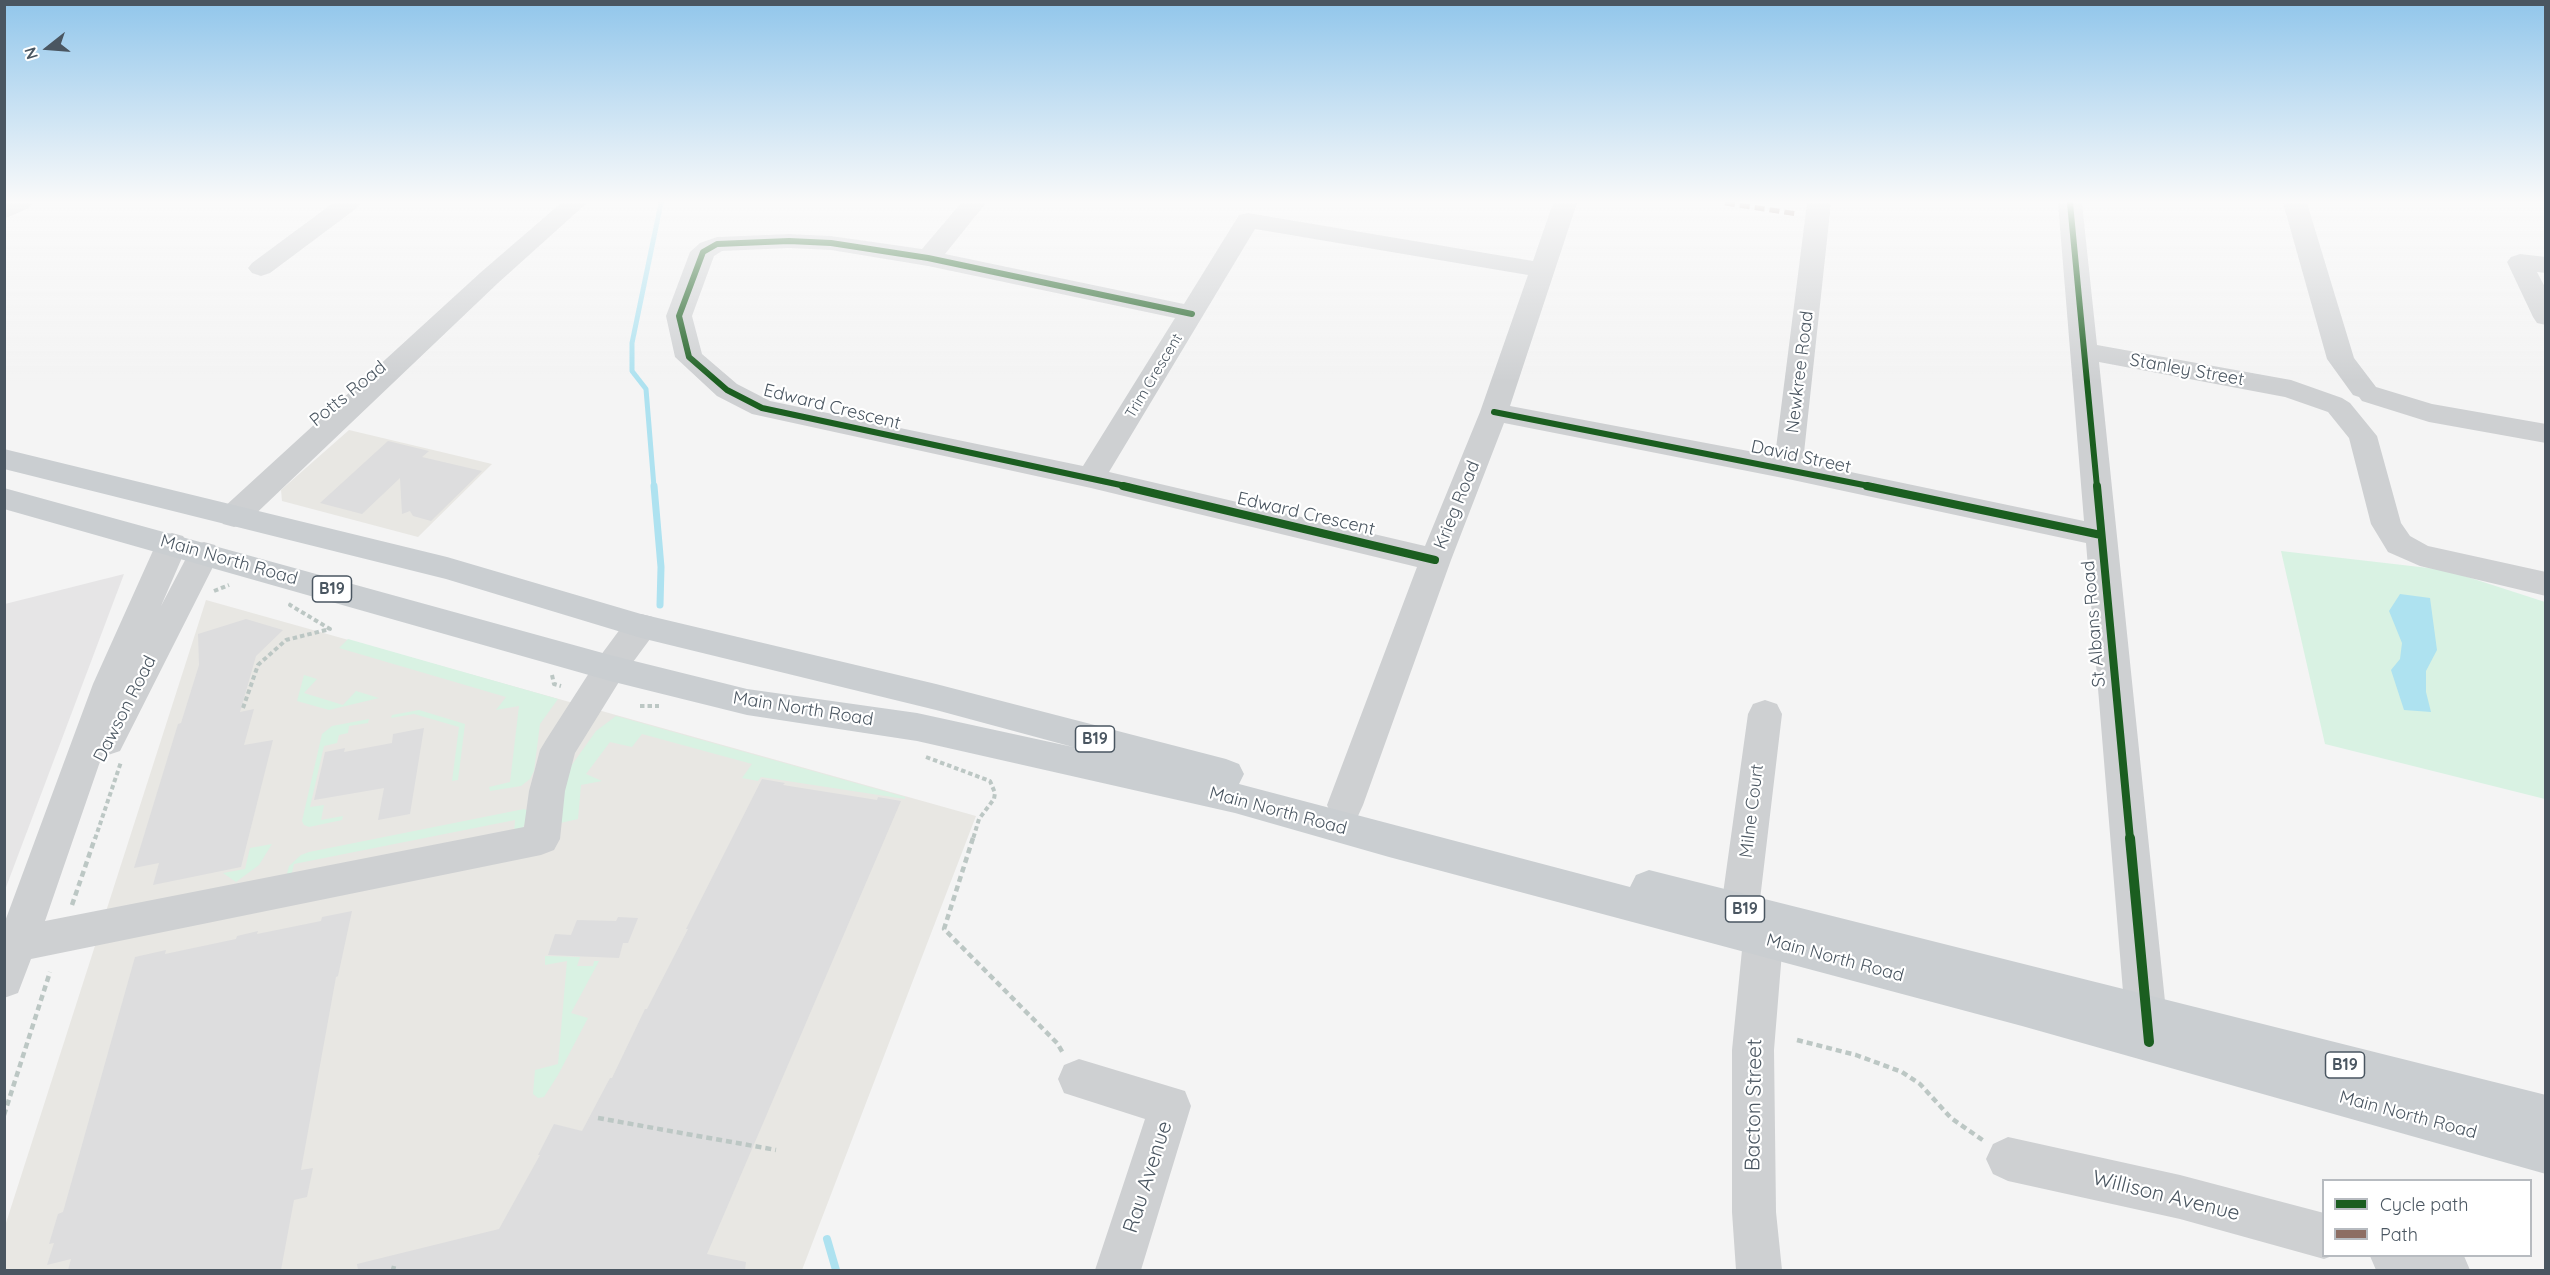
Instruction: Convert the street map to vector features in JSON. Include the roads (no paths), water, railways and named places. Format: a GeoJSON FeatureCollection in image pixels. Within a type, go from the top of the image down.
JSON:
{"type":"FeatureCollection","features":[{"type":"Feature","properties":{"kind":"main road","name":"Main North Road"},"geometry":{"type":"LineString","coordinates":[[4,459],[447,568],[641,626],[936,697],[1345,805],[1660,890],[1751,924]]}},
{"type":"Feature","properties":{"kind":"main road","name":"Main North Road"},"geometry":{"type":"LineString","coordinates":[[4,498],[610,668],[747,702],[917,728],[1218,794],[1389,841],[1751,924],[2147,1028],[2546,1116]]}},
{"type":"Feature","properties":{"kind":"main road"},"geometry":{"type":"LineString","coordinates":[[188,548],[221,512]]}},
{"type":"Feature","properties":{"kind":"main road"},"geometry":{"type":"LineString","coordinates":[[1299,816],[1345,805],[1361,822],[1389,841]]}},
{"type":"Feature","properties":{"kind":"main road","name":"Main North Road"},"geometry":{"type":"LineString","coordinates":[[2147,1028],[2546,1152]]}},
{"type":"Feature","properties":{"kind":"street"},"geometry":{"type":"LineString","coordinates":[[261,268],[268,262]]}},
{"type":"Feature","properties":{"kind":"street","name":"Potts Road"},"geometry":{"type":"LineString","coordinates":[[221,512],[507,262]]}},
{"type":"Feature","properties":{"kind":"street","name":"Edward Crescent"},"geometry":{"type":"LineString","coordinates":[[699,262],[679,316],[689,357],[727,390],[762,408],[1091,478],[1435,560]]}},
{"type":"Feature","properties":{"kind":"street","name":"Edward Crescent"},"geometry":{"type":"LineString","coordinates":[[949,262],[1192,314]]}},
{"type":"Feature","properties":{"kind":"street","name":"Trim Crescent"},"geometry":{"type":"LineString","coordinates":[[1091,478],[1223,262]]}},
{"type":"Feature","properties":{"kind":"street","name":"Trim Crescent"},"geometry":{"type":"LineString","coordinates":[[1497,262],[1541,270]]}},
{"type":"Feature","properties":{"kind":"street","name":"Krieg Road"},"geometry":{"type":"LineString","coordinates":[[1345,805],[1435,560],[1494,412],[1544,262]]}},
{"type":"Feature","properties":{"kind":"street","name":"Newkree Road"},"geometry":{"type":"LineString","coordinates":[[1788,469],[1812,262]]}},
{"type":"Feature","properties":{"kind":"street","name":"St Albans Road"},"geometry":{"type":"LineString","coordinates":[[2075,262],[2147,1028]]}},
{"type":"Feature","properties":{"kind":"street"},"geometry":{"type":"LineString","coordinates":[[2308,262],[2335,389],[2369,409],[2386,524],[2399,544],[2420,555],[2546,584]]}},
{"type":"Feature","properties":{"kind":"street"},"geometry":{"type":"LineString","coordinates":[[2520,262],[2546,317]]}},
{"type":"Feature","properties":{"kind":"street"},"geometry":{"type":"LineString","coordinates":[[2524,262],[2546,265]]}},
{"type":"Feature","properties":{"kind":"street","name":"Stanley Street"},"geometry":{"type":"LineString","coordinates":[[2083,351],[2291,389],[2335,389],[2342,384],[2369,409],[2429,413],[2546,434]]}},
{"type":"Feature","properties":{"kind":"street","name":"David Street"},"geometry":{"type":"LineString","coordinates":[[1494,412],[1788,469],[2101,536]]}},
{"type":"Feature","properties":{"kind":"street","name":"Dawson Road"},"geometry":{"type":"LineString","coordinates":[[4,980],[45,866],[188,548]]}},
{"type":"Feature","properties":{"kind":"street"},"geometry":{"type":"LineString","coordinates":[[17,944],[541,839],[547,791],[558,750],[610,668],[641,626]]}},
{"type":"Feature","properties":{"kind":"street","name":"Milne Court"},"geometry":{"type":"LineString","coordinates":[[1751,924],[1765,714]]}},
{"type":"Feature","properties":{"kind":"street","name":"Bacton Street"},"geometry":{"type":"LineString","coordinates":[[1751,924],[1754,1212],[1759,1270]]}},
{"type":"Feature","properties":{"kind":"street","name":"Rau Avenue"},"geometry":{"type":"LineString","coordinates":[[1079,1079],[1170,1106],[1118,1270]]}},
{"type":"Feature","properties":{"kind":"street","name":"Willison Avenue"},"geometry":{"type":"LineString","coordinates":[[2008,1159],[2180,1197],[2322,1235]]}},
{"type":"Feature","properties":{"kind":"street"},"geometry":{"type":"LineString","coordinates":[[2397,1257],[2447,1270]]}},
{"type":"Feature","properties":{"kind":"water"},"geometry":{"type":"Polygon","coordinates":[[[2400,594],[2430,598],[2437,650],[2426,671],[2426,692],[2431,712],[2404,710],[2391,670],[2400,659],[2402,643],[2389,611],[2400,594]]]}},
{"type":"Feature","properties":{"kind":"waterway"},"geometry":{"type":"LineString","coordinates":[[649,262],[632,343],[632,371],[646,389],[654,487]]}},
{"type":"Feature","properties":{"kind":"waterway"},"geometry":{"type":"LineString","coordinates":[[654,486],[661,567],[660,605]]}},
{"type":"Feature","properties":{"kind":"waterway"},"geometry":{"type":"LineString","coordinates":[[827,1239],[836,1270]]}}]}
